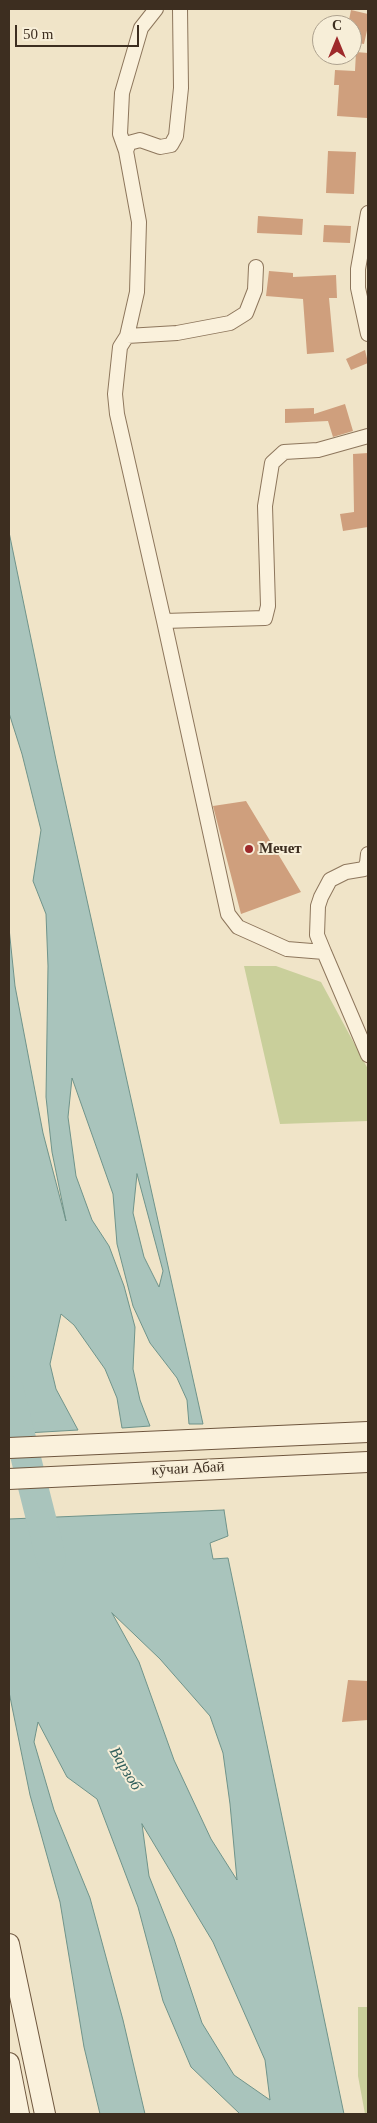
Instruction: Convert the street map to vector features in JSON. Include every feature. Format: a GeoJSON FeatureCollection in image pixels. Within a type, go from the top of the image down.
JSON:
{"type":"FeatureCollection","features":[{"type":"Feature","properties":{"kind":"main road","name":"кӯчаи Абаӣ"},"geometry":{"type":"LineString","coordinates":[[9,1448],[368,1432]]}},
{"type":"Feature","properties":{"kind":"main road","name":"кӯчаи Абаӣ"},"geometry":{"type":"LineString","coordinates":[[9,1479],[310,1463],[368,1462]]}},
{"type":"Feature","properties":{"kind":"main road"},"geometry":{"type":"LineString","coordinates":[[9,1944],[45,2114]]}},
{"type":"Feature","properties":{"kind":"main road"},"geometry":{"type":"LineString","coordinates":[[9,2063],[19,2114]]}},
{"type":"Feature","properties":{"kind":"street"},"geometry":{"type":"LineString","coordinates":[[156,9],[141,28],[122,93],[120,134],[126,151],[139,222],[137,292],[128,336],[120,347],[115,394],[116,414],[164,621],[228,914],[238,927],[287,949],[324,952]]}},
{"type":"Feature","properties":{"kind":"street"},"geometry":{"type":"LineString","coordinates":[[126,151],[129,143],[140,140],[160,147],[170,145],[176,136],[181,88],[180,9]]}},
{"type":"Feature","properties":{"kind":"street"},"geometry":{"type":"LineString","coordinates":[[368,213],[366,236],[358,269],[358,288],[368,334]]}},
{"type":"Feature","properties":{"kind":"street"},"geometry":{"type":"LineString","coordinates":[[128,336],[177,333],[230,323],[246,313],[255,290],[256,267]]}},
{"type":"Feature","properties":{"kind":"street"},"geometry":{"type":"LineString","coordinates":[[164,621],[265,618],[268,606],[265,506],[272,463],[284,452],[318,450],[368,436]]}},
{"type":"Feature","properties":{"kind":"street"},"geometry":{"type":"LineString","coordinates":[[368,854],[364,869],[346,872],[330,880],[318,906],[317,935],[368,1055]]}},
{"type":"Feature","properties":{"kind":"green space"},"geometry":{"type":"Polygon","coordinates":[[[244,966],[276,966],[321,982],[368,1069],[368,1121],[280,1124],[244,966]]]}},
{"type":"Feature","properties":{"kind":"green space"},"geometry":{"type":"Polygon","coordinates":[[[358,2007],[368,2007],[368,2114],[365,2114],[358,2076],[358,2007]]]}},
{"type":"Feature","properties":{"kind":"water"},"geometry":{"type":"Polygon","coordinates":[[[9,532],[56,760],[203,1424],[189,1424],[187,1400],[177,1378],[150,1343],[133,1306],[117,1244],[113,1194],[72,1078],[68,1117],[76,1176],[92,1220],[109,1246],[124,1286],[135,1327],[133,1369],[140,1400],[150,1426],[122,1428],[117,1398],[105,1369],[74,1325],[61,1314],[50,1364],[56,1389],[78,1430],[9,1434],[9,928],[15,986],[43,1133],[66,1221],[52,1152],[46,1097],[48,966],[46,914],[33,881],[41,830],[22,754],[9,713],[9,532]],[[137,1174],[133,1213],[144,1257],[159,1287],[163,1271],[137,1174]]]}},
{"type":"Feature","properties":{"kind":"water"},"geometry":{"type":"Polygon","coordinates":[[[224,1510],[228,1536],[210,1543],[213,1559],[228,1558],[344,2114],[240,2114],[191,2067],[163,2001],[138,1907],[97,1799],[67,1777],[38,1722],[34,1742],[54,1810],[90,1898],[123,2020],[145,2114],[100,2114],[84,2047],[60,1902],[30,1795],[9,1692],[9,1519],[224,1510]],[[112,1613],[139,1662],[174,1760],[211,1839],[237,1880],[223,1753],[210,1716],[160,1659],[112,1613]],[[142,1824],[149,1876],[174,1939],[202,2023],[234,2075],[270,2100],[265,2060],[213,1942],[142,1824]]]}},
{"type":"Feature","properties":{"kind":"building"},"geometry":{"type":"Polygon","coordinates":[[[351,10],[368,14],[368,26],[364,44],[362,44],[362,15],[350,15],[351,10]]]}},
{"type":"Feature","properties":{"kind":"building"},"geometry":{"type":"Polygon","coordinates":[[[362,52],[368,53],[367,118],[337,116],[339,85],[334,85],[335,70],[355,71],[355,65],[362,65],[362,52]]]}},
{"type":"Feature","properties":{"kind":"building"},"geometry":{"type":"Polygon","coordinates":[[[328,151],[356,152],[354,194],[326,193],[328,151]]]}},
{"type":"Feature","properties":{"kind":"building"},"geometry":{"type":"Polygon","coordinates":[[[258,216],[303,219],[302,235],[257,233],[258,216]]]}},
{"type":"Feature","properties":{"kind":"building"},"geometry":{"type":"Polygon","coordinates":[[[324,225],[351,226],[350,243],[323,242],[324,225]]]}},
{"type":"Feature","properties":{"kind":"building"},"geometry":{"type":"Polygon","coordinates":[[[269,271],[293,273],[293,277],[336,275],[337,298],[329,298],[334,352],[307,354],[303,299],[266,296],[269,271]]]}},
{"type":"Feature","properties":{"kind":"building"},"geometry":{"type":"Polygon","coordinates":[[[365,350],[368,363],[351,370],[346,359],[365,350]]]}},
{"type":"Feature","properties":{"kind":"building"},"geometry":{"type":"Polygon","coordinates":[[[345,404],[353,431],[333,437],[328,421],[285,423],[285,409],[314,408],[314,414],[345,404]]]}},
{"type":"Feature","properties":{"kind":"building"},"geometry":{"type":"Polygon","coordinates":[[[368,453],[368,527],[343,531],[340,514],[354,512],[353,454],[368,453]]]}},
{"type":"Feature","properties":{"kind":"building","name":"Мечет"},"geometry":{"type":"Polygon","coordinates":[[[246,801],[301,892],[241,914],[213,806],[246,801]]]}},
{"type":"Feature","properties":{"kind":"building"},"geometry":{"type":"Polygon","coordinates":[[[348,1680],[368,1681],[368,1720],[342,1722],[348,1680]]]}},
{"type":"Feature","properties":{"kind":"waterway","name":"Варзоб"},"geometry":{"type":"LineString","coordinates":[[9,1391],[51,1558]]}},
{"type":"Feature","properties":{"kind":"place","name":"Мечет"},"geometry":{"type":"Point","coordinates":[249,849]}}]}
